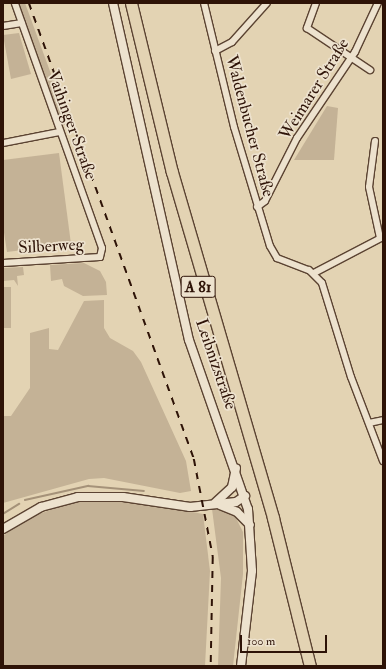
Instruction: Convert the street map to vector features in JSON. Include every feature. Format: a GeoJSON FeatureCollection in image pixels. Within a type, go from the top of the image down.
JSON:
{"type":"FeatureCollection","features":[{"type":"Feature","properties":{"kind":"highway","name":"A 81"},"geometry":{"type":"LineString","coordinates":[[125,3],[174,206],[268,525],[303,666]]}},
{"type":"Feature","properties":{"kind":"highway","name":"A 81"},"geometry":{"type":"LineString","coordinates":[[131,3],[170,165],[272,518],[310,666]]}},
{"type":"Feature","properties":{"kind":"street","name":"Vaihinger Straße"},"geometry":{"type":"LineString","coordinates":[[15,3],[59,132],[102,243],[100,257]]}},
{"type":"Feature","properties":{"kind":"street","name":"Leibnizstraße"},"geometry":{"type":"LineString","coordinates":[[113,3],[128,75],[189,340],[237,467],[245,496],[250,525],[252,571],[241,666]]}},
{"type":"Feature","properties":{"kind":"street","name":"Waldenbucher Straße"},"geometry":{"type":"LineString","coordinates":[[204,3],[215,51],[257,207],[274,254],[314,273]]}},
{"type":"Feature","properties":{"kind":"street"},"geometry":{"type":"LineString","coordinates":[[215,51],[232,42],[267,3]]}},
{"type":"Feature","properties":{"kind":"street"},"geometry":{"type":"LineString","coordinates":[[316,3],[307,28],[370,70]]}},
{"type":"Feature","properties":{"kind":"street","name":"Weimarer Straße"},"geometry":{"type":"LineString","coordinates":[[257,207],[265,201],[297,138],[350,57],[378,3]]}},
{"type":"Feature","properties":{"kind":"street"},"geometry":{"type":"LineString","coordinates":[[3,26],[22,23]]}},
{"type":"Feature","properties":{"kind":"street"},"geometry":{"type":"LineString","coordinates":[[3,143],[59,132]]}},
{"type":"Feature","properties":{"kind":"street"},"geometry":{"type":"LineString","coordinates":[[375,141],[369,187],[381,238],[314,273],[324,288],[368,423],[383,460]]}},
{"type":"Feature","properties":{"kind":"street","name":"Silberweg"},"geometry":{"type":"LineString","coordinates":[[3,263],[100,257]]}},
{"type":"Feature","properties":{"kind":"street"},"geometry":{"type":"LineString","coordinates":[[368,423],[383,420]]}},
{"type":"Feature","properties":{"kind":"street"},"geometry":{"type":"LineString","coordinates":[[214,504],[223,498],[232,487],[237,467]]}},
{"type":"Feature","properties":{"kind":"street"},"geometry":{"type":"LineString","coordinates":[[223,498],[245,496]]}},
{"type":"Feature","properties":{"kind":"street"},"geometry":{"type":"LineString","coordinates":[[3,529],[41,507],[78,498],[123,497],[190,507],[236,502],[245,496]]}},
{"type":"Feature","properties":{"kind":"street"},"geometry":{"type":"LineString","coordinates":[[214,504],[237,512],[250,525]]}},
{"type":"Feature","properties":{"kind":"shaded area"},"geometry":{"type":"Polygon","coordinates":[[[19,3],[25,3],[69,123],[62,126],[19,3]]]}},
{"type":"Feature","properties":{"kind":"shaded area"},"geometry":{"type":"Polygon","coordinates":[[[19,33],[31,74],[11,79],[3,35],[19,33]]]}},
{"type":"Feature","properties":{"kind":"shaded area"},"geometry":{"type":"Polygon","coordinates":[[[327,106],[338,108],[334,160],[294,160],[327,106]]]}},
{"type":"Feature","properties":{"kind":"shaded area"},"geometry":{"type":"Polygon","coordinates":[[[59,153],[71,244],[7,252],[3,226],[3,160],[59,153]]]}},
{"type":"Feature","properties":{"kind":"shaded area"},"geometry":{"type":"Polygon","coordinates":[[[84,263],[100,271],[106,282],[107,295],[83,296],[64,286],[62,279],[51,281],[50,265],[84,263]]]}},
{"type":"Feature","properties":{"kind":"shaded area"},"geometry":{"type":"Polygon","coordinates":[[[23,267],[24,275],[17,276],[18,286],[14,280],[3,281],[3,268],[23,267]]]}},
{"type":"Feature","properties":{"kind":"shaded area"},"geometry":{"type":"Polygon","coordinates":[[[3,287],[11,287],[11,328],[3,328],[3,287]]]}},
{"type":"Feature","properties":{"kind":"shaded area"},"geometry":{"type":"Polygon","coordinates":[[[104,300],[104,328],[110,338],[133,351],[141,362],[186,461],[191,491],[180,493],[104,478],[89,479],[3,503],[3,416],[11,416],[30,388],[30,333],[49,328],[49,349],[58,350],[84,301],[104,300]]]}},
{"type":"Feature","properties":{"kind":"shaded area"},"geometry":{"type":"Polygon","coordinates":[[[78,500],[128,500],[203,514],[210,571],[205,666],[3,666],[3,536],[28,518],[78,500]]]}},
{"type":"Feature","properties":{"kind":"shaded area"},"geometry":{"type":"Polygon","coordinates":[[[223,508],[233,512],[243,532],[243,574],[233,666],[218,666],[221,578],[212,509],[223,508]]]}},
{"type":"Feature","properties":{"kind":"waterway"},"geometry":{"type":"LineString","coordinates":[[25,500],[88,486],[144,491]]}},
{"type":"Feature","properties":{"kind":"waterway"},"geometry":{"type":"LineString","coordinates":[[3,514],[19,504]]}},
{"type":"Feature","properties":{"kind":"railway"},"geometry":{"type":"LineString","coordinates":[[29,3],[194,459],[213,557],[211,666]]}}]}
